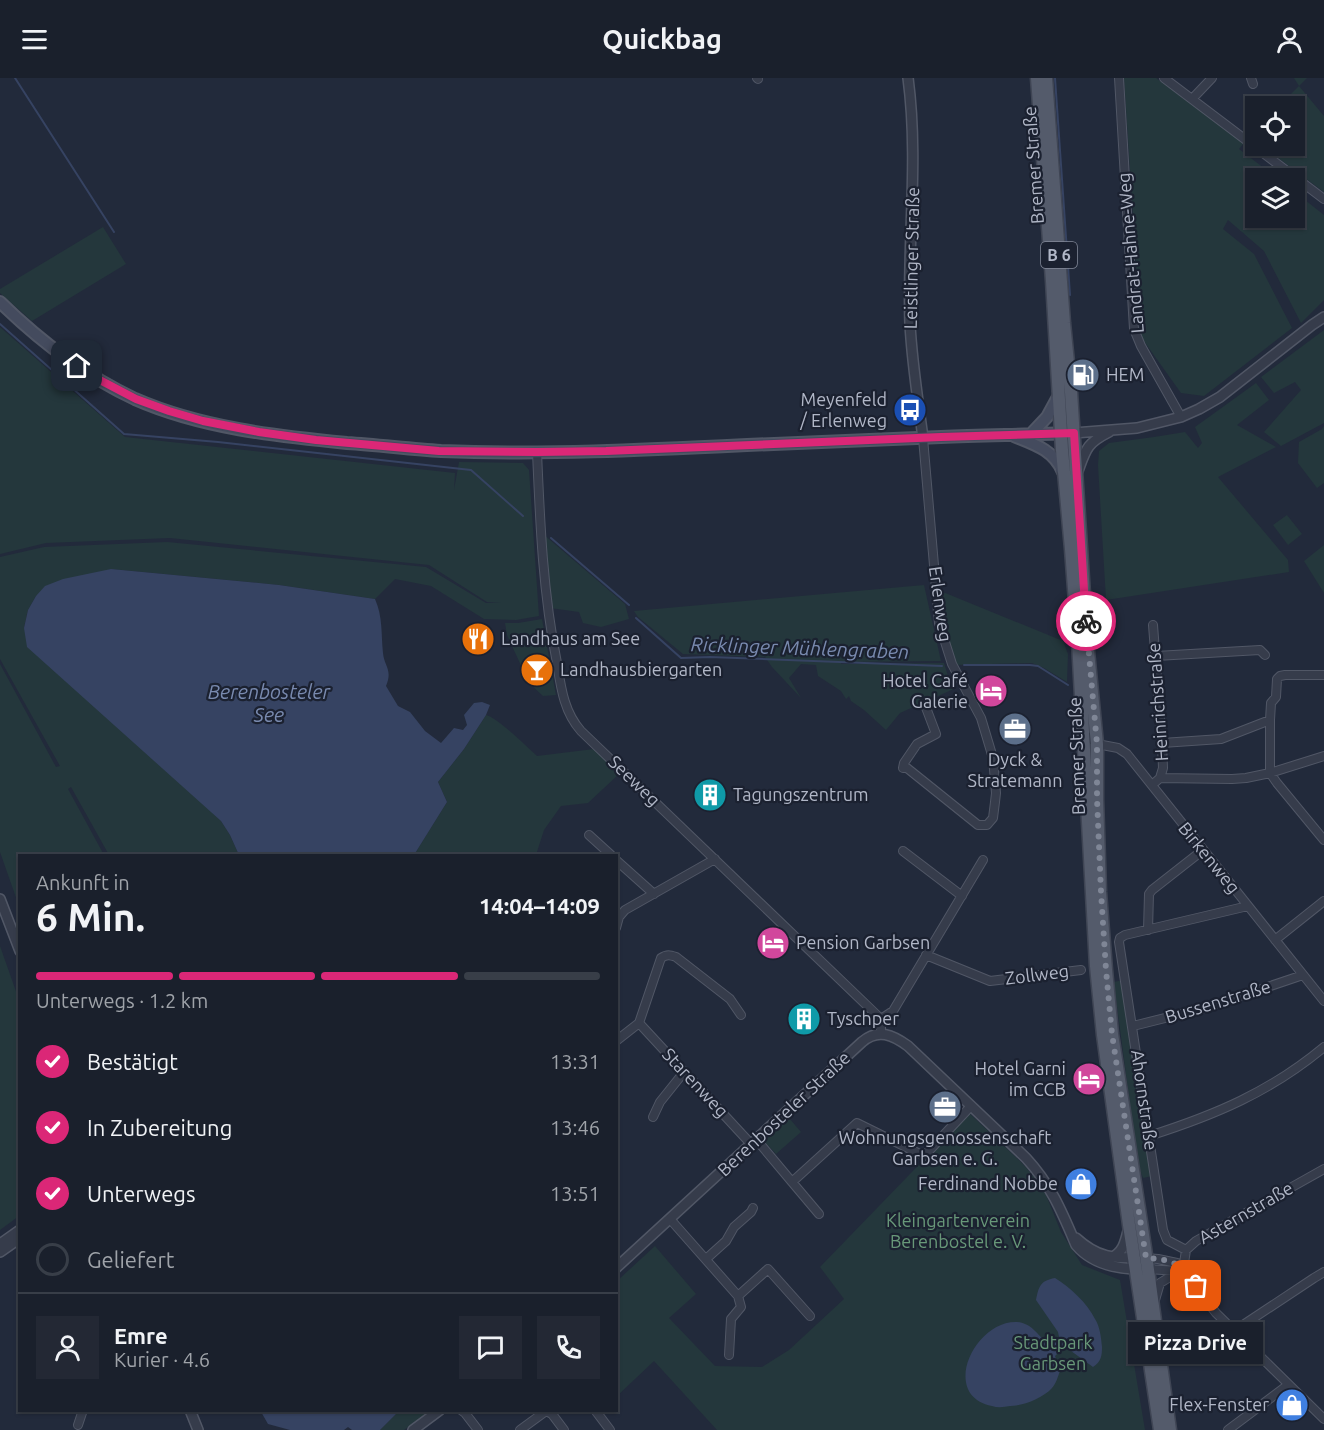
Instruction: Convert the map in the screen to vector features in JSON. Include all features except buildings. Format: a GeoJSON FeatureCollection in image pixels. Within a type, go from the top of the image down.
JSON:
{"type":"FeatureCollection","features":[{"type":"Feature","properties":{"kind":"main road","name":"Bremer Straße"},"geometry":{"type":"LineString","coordinates":[[1037,78],[1059,394],[1068,433]]}},
{"type":"Feature","properties":{"kind":"main road","name":"Bremer Straße"},"geometry":{"type":"LineString","coordinates":[[1046,78],[1071,392],[1068,433],[1071,474],[1097,744],[1097,799],[1106,970],[1160,1430]]}},
{"type":"Feature","properties":{"kind":"main road"},"geometry":{"type":"LineString","coordinates":[[0,303],[58,354],[136,399],[203,421],[316,440],[439,451],[537,452],[1068,433]]}},
{"type":"Feature","properties":{"kind":"main road"},"geometry":{"type":"LineString","coordinates":[[1031,434],[1047,417],[1059,394]]}},
{"type":"Feature","properties":{"kind":"main road"},"geometry":{"type":"LineString","coordinates":[[1011,435],[1039,446],[1051,454],[1071,474]]}},
{"type":"Feature","properties":{"kind":"main road","name":"Bremer Straße"},"geometry":{"type":"LineString","coordinates":[[1071,474],[1082,732],[1096,966],[1129,1225],[1153,1308],[1170,1430]]}},
{"type":"Feature","properties":{"kind":"street","name":"Leistlinger Straße"},"geometry":{"type":"LineString","coordinates":[[908,78],[913,175],[910,324],[914,376],[923,438]]}},
{"type":"Feature","properties":{"kind":"street","name":"Landrat-Hahne-Weg"},"geometry":{"type":"LineString","coordinates":[[1119,78],[1134,329],[1141,346],[1181,417]]}},
{"type":"Feature","properties":{"kind":"street"},"geometry":{"type":"LineString","coordinates":[[1164,78],[1324,199]]}},
{"type":"Feature","properties":{"kind":"street"},"geometry":{"type":"LineString","coordinates":[[1192,99],[1212,78]]}},
{"type":"Feature","properties":{"kind":"street"},"geometry":{"type":"LineString","coordinates":[[1068,433],[1137,428],[1181,417],[1199,409],[1220,397],[1324,317]]}},
{"type":"Feature","properties":{"kind":"street"},"geometry":{"type":"LineString","coordinates":[[1071,474],[1095,439],[1111,431]]}},
{"type":"Feature","properties":{"kind":"street","name":"Erlenweg"},"geometry":{"type":"LineString","coordinates":[[923,438],[939,622],[952,664],[981,718],[993,758],[995,802],[993,818],[987,825],[978,825],[907,768],[903,768],[917,744],[936,734],[925,705]]}},
{"type":"Feature","properties":{"kind":"street","name":"Seeweg"},"geometry":{"type":"LineString","coordinates":[[537,452],[541,542],[548,618],[563,696],[571,719],[881,1019]]}},
{"type":"Feature","properties":{"kind":"street","name":"Heinrichstraße"},"geometry":{"type":"LineString","coordinates":[[1153,626],[1162,742],[1163,768],[1160,778]]}},
{"type":"Feature","properties":{"kind":"street"},"geometry":{"type":"LineString","coordinates":[[1156,656],[1260,650],[1265,655]]}},
{"type":"Feature","properties":{"kind":"street"},"geometry":{"type":"LineString","coordinates":[[1324,675],[1280,676],[1277,679],[1276,698],[1271,704],[1270,720],[1270,772],[1324,840]]}},
{"type":"Feature","properties":{"kind":"street"},"geometry":{"type":"LineString","coordinates":[[1162,742],[1221,739],[1270,720]]}},
{"type":"Feature","properties":{"kind":"street","name":"Birkenweg"},"geometry":{"type":"LineString","coordinates":[[1082,732],[1097,744],[1123,750],[1248,906],[1278,937],[1303,975],[1324,1001]]}},
{"type":"Feature","properties":{"kind":"street"},"geometry":{"type":"LineString","coordinates":[[1152,785],[1160,778],[1246,778],[1324,756]]}},
{"type":"Feature","properties":{"kind":"street"},"geometry":{"type":"LineString","coordinates":[[589,835],[610,854]]}},
{"type":"Feature","properties":{"kind":"street"},"geometry":{"type":"LineString","coordinates":[[1203,850],[1152,890],[1149,898],[1148,930],[1248,906]]}},
{"type":"Feature","properties":{"kind":"street"},"geometry":{"type":"LineString","coordinates":[[903,851],[962,896]]}},
{"type":"Feature","properties":{"kind":"street"},"geometry":{"type":"LineString","coordinates":[[618,917],[625,910],[715,859]]}},
{"type":"Feature","properties":{"kind":"street"},"geometry":{"type":"LineString","coordinates":[[983,860],[892,1011],[881,1019],[881,1034],[893,1036],[908,1046],[1026,1158],[1053,1194],[1080,1250],[1101,1264],[1141,1264]]}},
{"type":"Feature","properties":{"kind":"street"},"geometry":{"type":"LineString","coordinates":[[618,862],[654,894]]}},
{"type":"Feature","properties":{"kind":"street"},"geometry":{"type":"LineString","coordinates":[[0,899],[18,946]]}},
{"type":"Feature","properties":{"kind":"street"},"geometry":{"type":"LineString","coordinates":[[1278,937],[1324,901]]}},
{"type":"Feature","properties":{"kind":"street","name":"Ahornstraße"},"geometry":{"type":"LineString","coordinates":[[1148,930],[1125,935],[1120,938],[1119,942],[1164,1235],[1169,1242],[1186,1250]]}},
{"type":"Feature","properties":{"kind":"street"},"geometry":{"type":"LineString","coordinates":[[618,1039],[639,1023],[661,958],[665,955],[676,957],[730,999],[741,1015]]}},
{"type":"Feature","properties":{"kind":"street","name":"Zollweg"},"geometry":{"type":"LineString","coordinates":[[926,955],[990,981],[1081,970]]}},
{"type":"Feature","properties":{"kind":"street","name":"Bussenstraße"},"geometry":{"type":"LineString","coordinates":[[1133,1026],[1205,1008],[1303,975]]}},
{"type":"Feature","properties":{"kind":"street","name":"Starenweg"},"geometry":{"type":"LineString","coordinates":[[639,1023],[792,1182],[819,1214]]}},
{"type":"Feature","properties":{"kind":"street","name":"Berenbosteler Straße"},"geometry":{"type":"LineString","coordinates":[[618,1266],[866,1038],[881,1034]]}},
{"type":"Feature","properties":{"kind":"street"},"geometry":{"type":"LineString","coordinates":[[1149,1136],[1198,1120],[1254,1095],[1290,1073],[1324,1047]]}},
{"type":"Feature","properties":{"kind":"street"},"geometry":{"type":"LineString","coordinates":[[653,1117],[660,1102],[684,1072]]}},
{"type":"Feature","properties":{"kind":"street"},"geometry":{"type":"LineString","coordinates":[[792,1182],[856,1123],[924,1156],[971,1106]]}},
{"type":"Feature","properties":{"kind":"street","name":"Asternstraße"},"geometry":{"type":"LineString","coordinates":[[1180,1271],[1186,1250],[1203,1237],[1324,1169]]}},
{"type":"Feature","properties":{"kind":"street"},"geometry":{"type":"LineString","coordinates":[[706,1259],[726,1241],[734,1227],[753,1208]]}},
{"type":"Feature","properties":{"kind":"street"},"geometry":{"type":"LineString","coordinates":[[670,1219],[738,1296],[741,1307],[731,1319],[729,1355]]}},
{"type":"Feature","properties":{"kind":"street"},"geometry":{"type":"LineString","coordinates":[[1111,1258],[1124,1248],[1129,1225]]}},
{"type":"Feature","properties":{"kind":"street"},"geometry":{"type":"LineString","coordinates":[[0,1244],[18,1231]]}},
{"type":"Feature","properties":{"kind":"street"},"geometry":{"type":"LineString","coordinates":[[1070,1232],[1091,1249],[1111,1258],[1180,1271],[1216,1313],[1324,1419]]}},
{"type":"Feature","properties":{"kind":"street"},"geometry":{"type":"LineString","coordinates":[[0,1252],[18,1239]]}},
{"type":"Feature","properties":{"kind":"street"},"geometry":{"type":"LineString","coordinates":[[738,1296],[768,1269],[810,1316]]}},
{"type":"Feature","properties":{"kind":"street"},"geometry":{"type":"LineString","coordinates":[[1153,1308],[1160,1283],[1180,1271]]}},
{"type":"Feature","properties":{"kind":"street"},"geometry":{"type":"LineString","coordinates":[[1234,1331],[1324,1272]]}},
{"type":"Feature","properties":{"kind":"street"},"geometry":{"type":"LineString","coordinates":[[1228,1430],[1288,1385]]}},
{"type":"Feature","properties":{"kind":"street"},"geometry":{"type":"LineString","coordinates":[[78,1425],[81,1412]]}},
{"type":"Feature","properties":{"kind":"street"},"geometry":{"type":"LineString","coordinates":[[191,1412],[198,1430]]}},
{"type":"Feature","properties":{"kind":"street"},"geometry":{"type":"LineString","coordinates":[[413,1430],[438,1412]]}},
{"type":"Feature","properties":{"kind":"street"},"geometry":{"type":"LineString","coordinates":[[465,1412],[478,1430]]}},
{"type":"Feature","properties":{"kind":"street"},"geometry":{"type":"LineString","coordinates":[[520,1430],[545,1412]]}},
{"type":"Feature","properties":{"kind":"street"},"geometry":{"type":"LineString","coordinates":[[548,1412],[564,1430]]}},
{"type":"Feature","properties":{"kind":"street"},"geometry":{"type":"LineString","coordinates":[[596,1412],[610,1430]]}},
{"type":"Feature","properties":{"kind":"green space"},"geometry":{"type":"Polygon","coordinates":[[[1124,78],[1156,78],[1244,143],[1239,149],[1245,156],[1264,168],[1245,168],[1245,228],[1305,228],[1305,200],[1324,215],[1324,300],[1301,323],[1264,251],[1228,220],[1223,229],[1254,254],[1292,328],[1204,396],[1181,393],[1141,337],[1124,78]]]}},
{"type":"Feature","properties":{"kind":"green space"},"geometry":{"type":"Polygon","coordinates":[[[1294,78],[1307,78],[1299,86],[1294,78]]]}},
{"type":"Feature","properties":{"kind":"green space"},"geometry":{"type":"Polygon","coordinates":[[[1299,86],[1324,116],[1324,192],[1305,178],[1305,168],[1292,168],[1275,156],[1305,156],[1305,96],[1289,96],[1299,86]]]}},
{"type":"Feature","properties":{"kind":"green space"},"geometry":{"type":"Polygon","coordinates":[[[103,227],[126,264],[32,321],[0,293],[0,289],[103,227]]]}},
{"type":"Feature","properties":{"kind":"green space"},"geometry":{"type":"Polygon","coordinates":[[[0,327],[125,437],[455,473],[454,490],[459,462],[523,463],[529,470],[539,616],[516,620],[484,619],[431,586],[395,579],[375,599],[279,585],[111,569],[36,596],[28,610],[24,628],[221,821],[239,854],[108,854],[71,787],[68,789],[103,854],[18,854],[18,903],[0,852],[0,664],[56,767],[60,766],[0,659],[0,557],[44,547],[167,542],[426,567],[486,603],[501,602],[487,602],[429,565],[170,538],[46,543],[0,554],[0,327]]]}},
{"type":"Feature","properties":{"kind":"green space"},"geometry":{"type":"Polygon","coordinates":[[[1324,330],[1324,423],[1281,446],[1264,432],[1301,390],[1295,382],[1274,393],[1261,377],[1324,330]]]}},
{"type":"Feature","properties":{"kind":"green space"},"geometry":{"type":"Polygon","coordinates":[[[1256,383],[1269,400],[1237,425],[1276,447],[1218,477],[1288,560],[1289,572],[1106,600],[1099,451],[1109,443],[1185,432],[1198,448],[1202,443],[1195,427],[1256,383]]]}},
{"type":"Feature","properties":{"kind":"green space"},"geometry":{"type":"Polygon","coordinates":[[[1324,426],[1324,483],[1317,488],[1298,463],[1299,442],[1324,426]]]}},
{"type":"Feature","properties":{"kind":"green space"},"geometry":{"type":"Polygon","coordinates":[[[1287,515],[1302,534],[1288,545],[1273,525],[1287,515]]]}},
{"type":"Feature","properties":{"kind":"green space"},"geometry":{"type":"Polygon","coordinates":[[[543,534],[625,604],[629,619],[601,627],[583,623],[579,612],[550,608],[543,534]]]}},
{"type":"Feature","properties":{"kind":"green space"},"geometry":{"type":"Polygon","coordinates":[[[1324,545],[1324,593],[1304,561],[1324,545]]]}},
{"type":"Feature","properties":{"kind":"green space"},"geometry":{"type":"Polygon","coordinates":[[[924,585],[941,661],[841,662],[841,664],[944,663],[948,676],[956,688],[900,713],[886,730],[851,701],[849,696],[846,699],[841,691],[818,676],[816,665],[801,664],[789,678],[801,698],[765,657],[683,654],[638,617],[634,611],[924,585]]]}},
{"type":"Feature","properties":{"kind":"green space"},"geometry":{"type":"Polygon","coordinates":[[[938,590],[1063,641],[1068,654],[1067,682],[1032,663],[955,665],[944,628],[938,590]]]}},
{"type":"Feature","properties":{"kind":"green space","name":"Landhausbiergarten"},"geometry":{"type":"Polygon","coordinates":[[[542,619],[556,695],[543,696],[529,683],[507,635],[505,623],[542,619]]]}},
{"type":"Feature","properties":{"kind":"green space"},"geometry":{"type":"Polygon","coordinates":[[[486,715],[504,726],[537,756],[594,749],[619,774],[588,803],[561,806],[544,830],[536,854],[415,854],[447,802],[438,782],[464,749],[486,715]]]}},
{"type":"Feature","properties":{"kind":"green space"},"geometry":{"type":"Polygon","coordinates":[[[0,946],[18,997],[18,1217],[0,1230],[0,946]]]}},
{"type":"Feature","properties":{"kind":"green space"},"geometry":{"type":"Polygon","coordinates":[[[1123,980],[1152,1176],[1143,1178],[1134,1135],[1114,982],[1123,980]]]}},
{"type":"Feature","properties":{"kind":"green space","name":"Stadtpark Garbsen"},"geometry":{"type":"Polygon","coordinates":[[[969,1113],[1036,1179],[1046,1195],[1061,1232],[1082,1265],[1120,1280],[1145,1430],[717,1430],[654,1361],[618,1395],[618,1280],[655,1246],[696,1294],[669,1318],[715,1366],[762,1367],[789,1350],[844,1299],[820,1267],[969,1113]]]}},
{"type":"Feature","properties":{"kind":"green space"},"geometry":{"type":"Polygon","coordinates":[[[789,1118],[801,1132],[776,1154],[764,1141],[789,1118]]]}},
{"type":"Feature","properties":{"kind":"green space"},"geometry":{"type":"Polygon","coordinates":[[[398,1412],[428,1412],[404,1430],[380,1430],[398,1412]]]}},
{"type":"Feature","properties":{"kind":"water","name":"Berenbosteler See"},"geometry":{"type":"Polygon","coordinates":[[[111,569],[279,585],[375,599],[381,619],[384,657],[389,676],[386,686],[398,706],[410,712],[425,731],[441,743],[454,728],[463,730],[467,725],[464,715],[474,703],[482,702],[490,705],[464,749],[438,782],[447,802],[415,854],[239,854],[221,821],[27,647],[24,628],[28,610],[45,586],[63,579],[111,569]]]}},
{"type":"Feature","properties":{"kind":"water"},"geometry":{"type":"Polygon","coordinates":[[[1055,1278],[1078,1296],[1097,1322],[1102,1347],[1099,1361],[1093,1367],[1067,1348],[1055,1356],[1060,1371],[1055,1384],[1038,1398],[1021,1405],[1001,1407],[976,1399],[968,1388],[966,1374],[969,1359],[977,1345],[988,1333],[1002,1325],[1017,1322],[1032,1328],[1050,1345],[1059,1337],[1036,1300],[1041,1285],[1055,1278]]]}},
{"type":"Feature","properties":{"kind":"water"},"geometry":{"type":"Polygon","coordinates":[[[261,1412],[398,1412],[380,1430],[352,1430],[348,1427],[344,1430],[290,1430],[268,1424],[261,1412]]]}},
{"type":"Feature","properties":{"kind":"waterway"},"geometry":{"type":"LineString","coordinates":[[15,78],[114,232]]}},
{"type":"Feature","properties":{"kind":"waterway"},"geometry":{"type":"LineString","coordinates":[[1055,78],[1070,295]]}},
{"type":"Feature","properties":{"kind":"waterway","name":"Ricklinger Mühlengraben"},"geometry":{"type":"LineString","coordinates":[[0,324],[124,434],[471,470],[523,516]]}},
{"type":"Feature","properties":{"kind":"waterway","name":"Ricklinger Mühlengraben"},"geometry":{"type":"LineString","coordinates":[[551,538],[629,605]]}},
{"type":"Feature","properties":{"kind":"waterway","name":"Ricklinger Mühlengraben"},"geometry":{"type":"LineString","coordinates":[[636,618],[681,658],[710,657],[942,666]]}},
{"type":"Feature","properties":{"kind":"waterway","name":"Ricklinger Mühlengraben"},"geometry":{"type":"LineString","coordinates":[[964,665],[1038,666],[1068,685]]}},
{"type":"Feature","properties":{"kind":"way so far"},"geometry":{"type":"LineString","coordinates":[[1086,621],[1097,744],[1101,892],[1112,1034],[1146,1258],[1176,1263],[1196,1286]]}},
{"type":"Feature","properties":{"kind":"place","name":"HEM"},"geometry":{"type":"Point","coordinates":[1083,375]}},
{"type":"Feature","properties":{"kind":"place","name":"Meyenfeld / Erlenweg"},"geometry":{"type":"Point","coordinates":[910,410]}},
{"type":"Feature","properties":{"kind":"place","name":"Landhaus am See"},"geometry":{"type":"Point","coordinates":[478,639]}},
{"type":"Feature","properties":{"kind":"place","name":"Landhausbiergarten"},"geometry":{"type":"Point","coordinates":[537,670]}},
{"type":"Feature","properties":{"kind":"place","name":"Hotel Café Galerie"},"geometry":{"type":"Point","coordinates":[991,691]}},
{"type":"Feature","properties":{"kind":"place","name":"Dyck & Stratemann"},"geometry":{"type":"Point","coordinates":[1015,729]}},
{"type":"Feature","properties":{"kind":"place","name":"Tagungszentrum"},"geometry":{"type":"Point","coordinates":[710,795]}},
{"type":"Feature","properties":{"kind":"place","name":"Pension Garbsen"},"geometry":{"type":"Point","coordinates":[773,943]}},
{"type":"Feature","properties":{"kind":"place","name":"Tyschper"},"geometry":{"type":"Point","coordinates":[804,1019]}},
{"type":"Feature","properties":{"kind":"place","name":"Hotel Garni im CCB"},"geometry":{"type":"Point","coordinates":[1089,1079]}},
{"type":"Feature","properties":{"kind":"place","name":"Wohnungsgenossenschaft Garbsen e. G."},"geometry":{"type":"Point","coordinates":[945,1107]}},
{"type":"Feature","properties":{"kind":"place","name":"Ferdinand Nobbe"},"geometry":{"type":"Point","coordinates":[1081,1184]}},
{"type":"Feature","properties":{"kind":"place","name":"Pizza Drive"},"geometry":{"type":"Point","coordinates":[1196,1286]}},
{"type":"Feature","properties":{"kind":"place","name":"Flex-Fenster"},"geometry":{"type":"Point","coordinates":[1292,1405]}},
{"type":"Feature","properties":{"kind":"route"},"geometry":{"type":"LineString","coordinates":[[77,366],[136,399],[203,421],[316,440],[439,451],[606,451],[1074,433],[1086,621]]}},
{"type":"Feature","properties":{"kind":"park label","name":"Kleingartenverein Berenbostel e. V."},"geometry":{"type":"Point","coordinates":[958,1231]}}]}
